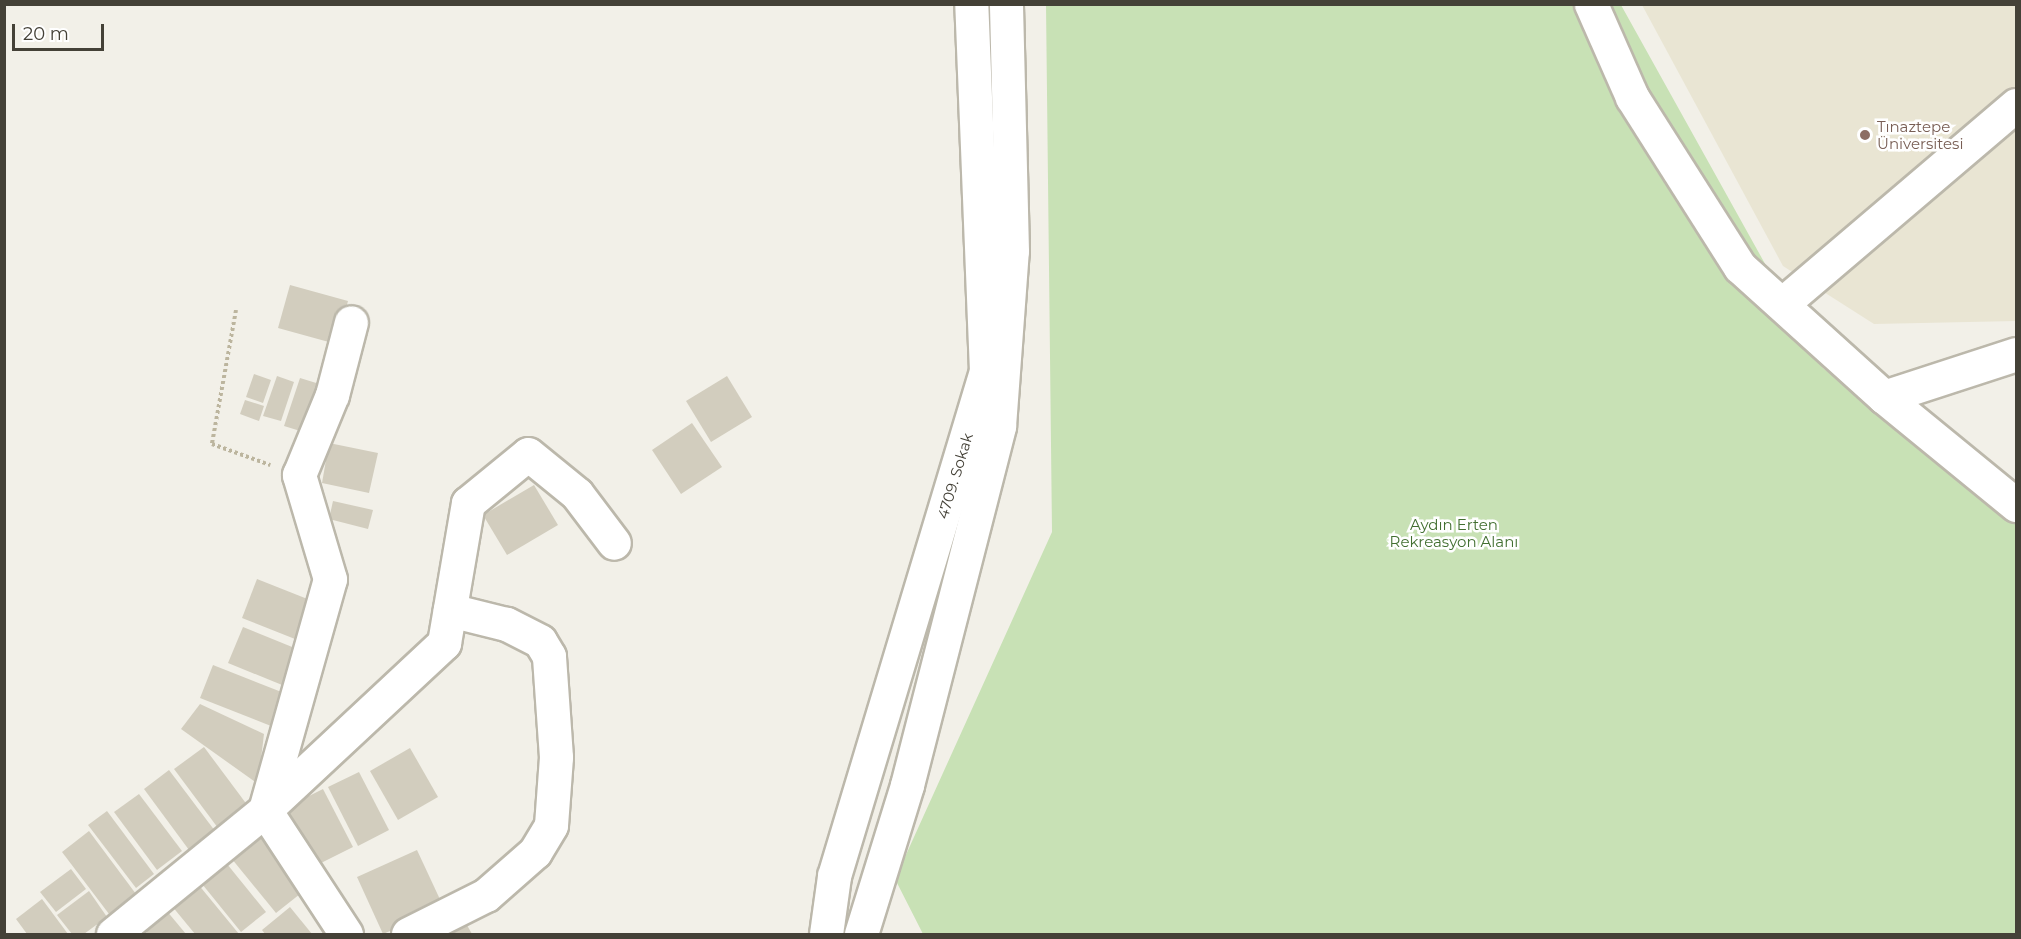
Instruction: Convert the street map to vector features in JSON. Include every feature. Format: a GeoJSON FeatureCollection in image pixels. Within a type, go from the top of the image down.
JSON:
{"type":"FeatureCollection","features":[{"type":"Feature","properties":{"kind":"street","name":"4709. Sokak"},"geometry":{"type":"LineString","coordinates":[[826,934],[834,876],[986,371],[971,4]]}},
{"type":"Feature","properties":{"kind":"street","name":"4709. Sokak"},"geometry":{"type":"LineString","coordinates":[[861,934],[907,785],[999,426],[1012,251],[1006,4]]}},
{"type":"Feature","properties":{"kind":"street"},"geometry":{"type":"LineString","coordinates":[[1591,4],[1638,107],[1740,267],[1884,397],[2016,506]]}},
{"type":"Feature","properties":{"kind":"street"},"geometry":{"type":"LineString","coordinates":[[1782,304],[2016,105]]}},
{"type":"Feature","properties":{"kind":"street"},"geometry":{"type":"LineString","coordinates":[[346,934],[266,810],[330,579],[299,475],[333,395],[351,322]]}},
{"type":"Feature","properties":{"kind":"street"},"geometry":{"type":"LineString","coordinates":[[1884,397],[2016,354]]}},
{"type":"Feature","properties":{"kind":"street"},"geometry":{"type":"LineString","coordinates":[[113,934],[266,810],[444,643],[468,503],[528,454],[577,494],[614,543]]}},
{"type":"Feature","properties":{"kind":"street"},"geometry":{"type":"LineString","coordinates":[[408,934],[486,895],[535,852],[551,825],[556,757],[549,656],[540,641],[506,624],[450,610]]}},
{"type":"Feature","properties":{"kind":"path"},"geometry":{"type":"LineString","coordinates":[[236,310],[213,444],[299,475]]}},
{"type":"Feature","properties":{"kind":"shaded area","name":"Tınaztepe Üniversitesi"},"geometry":{"type":"Polygon","coordinates":[[[1642,5],[2016,5],[2016,321],[1874,324],[1783,266],[1642,5]]]}},
{"type":"Feature","properties":{"kind":"green space","name":"Aydın Erten Rekreasyon Alanı"},"geometry":{"type":"Polygon","coordinates":[[[1046,5],[1621,5],[1823,368],[2016,524],[2016,934],[923,934],[895,879],[1052,532],[1046,5]]]}},
{"type":"Feature","properties":{"kind":"building"},"geometry":{"type":"Polygon","coordinates":[[[290,285],[348,301],[336,344],[278,328],[290,285]]]}},
{"type":"Feature","properties":{"kind":"building"},"geometry":{"type":"Polygon","coordinates":[[[254,374],[271,380],[263,403],[246,397],[254,374]]]}},
{"type":"Feature","properties":{"kind":"building"},"geometry":{"type":"Polygon","coordinates":[[[277,376],[294,382],[281,421],[263,416],[277,376]]]}},
{"type":"Feature","properties":{"kind":"building"},"geometry":{"type":"Polygon","coordinates":[[[727,376],[752,417],[711,442],[686,401],[727,376]]]}},
{"type":"Feature","properties":{"kind":"building"},"geometry":{"type":"Polygon","coordinates":[[[300,378],[326,386],[310,434],[284,426],[300,378]]]}},
{"type":"Feature","properties":{"kind":"building"},"geometry":{"type":"Polygon","coordinates":[[[245,400],[264,406],[259,421],[240,414],[245,400]]]}},
{"type":"Feature","properties":{"kind":"building"},"geometry":{"type":"Polygon","coordinates":[[[692,423],[722,467],[681,494],[652,450],[692,423]]]}},
{"type":"Feature","properties":{"kind":"building"},"geometry":{"type":"Polygon","coordinates":[[[329,443],[378,453],[369,493],[322,483],[329,443]]]}},
{"type":"Feature","properties":{"kind":"building"},"geometry":{"type":"Polygon","coordinates":[[[534,485],[558,525],[507,555],[483,515],[534,485]]]}},
{"type":"Feature","properties":{"kind":"building"},"geometry":{"type":"Polygon","coordinates":[[[333,501],[373,510],[368,529],[329,519],[333,501]]]}},
{"type":"Feature","properties":{"kind":"building"},"geometry":{"type":"Polygon","coordinates":[[[257,579],[315,602],[300,641],[242,618],[257,579]]]}},
{"type":"Feature","properties":{"kind":"building"},"geometry":{"type":"Polygon","coordinates":[[[243,627],[302,651],[287,687],[228,663],[243,627]]]}},
{"type":"Feature","properties":{"kind":"building"},"geometry":{"type":"Polygon","coordinates":[[[213,665],[284,693],[271,726],[200,698],[213,665]]]}},
{"type":"Feature","properties":{"kind":"building"},"geometry":{"type":"Polygon","coordinates":[[[200,704],[264,734],[258,784],[181,729],[200,704]]]}},
{"type":"Feature","properties":{"kind":"building"},"geometry":{"type":"Polygon","coordinates":[[[204,747],[248,806],[218,828],[174,769],[204,747]]]}},
{"type":"Feature","properties":{"kind":"building"},"geometry":{"type":"Polygon","coordinates":[[[410,748],[438,797],[398,820],[370,771],[410,748]]]}},
{"type":"Feature","properties":{"kind":"building"},"geometry":{"type":"Polygon","coordinates":[[[169,770],[215,831],[189,850],[144,789],[169,770]]]}},
{"type":"Feature","properties":{"kind":"building"},"geometry":{"type":"Polygon","coordinates":[[[359,772],[389,830],[358,846],[328,787],[359,772]]]}},
{"type":"Feature","properties":{"kind":"building"},"geometry":{"type":"Polygon","coordinates":[[[323,789],[353,847],[313,867],[283,809],[323,789]]]}},
{"type":"Feature","properties":{"kind":"building"},"geometry":{"type":"Polygon","coordinates":[[[139,794],[182,851],[157,870],[114,812],[139,794]]]}},
{"type":"Feature","properties":{"kind":"building"},"geometry":{"type":"Polygon","coordinates":[[[107,811],[154,874],[136,888],[88,825],[107,811]]]}},
{"type":"Feature","properties":{"kind":"building"},"geometry":{"type":"Polygon","coordinates":[[[89,831],[136,894],[109,914],[62,852],[89,831]]]}},
{"type":"Feature","properties":{"kind":"building"},"geometry":{"type":"Polygon","coordinates":[[[263,833],[300,894],[276,913],[227,853],[263,833]]]}},
{"type":"Feature","properties":{"kind":"building"},"geometry":{"type":"Polygon","coordinates":[[[417,850],[444,908],[383,934],[357,877],[417,850]]]}},
{"type":"Feature","properties":{"kind":"building"},"geometry":{"type":"Polygon","coordinates":[[[223,859],[266,912],[241,932],[198,879],[223,859]]]}},
{"type":"Feature","properties":{"kind":"building"},"geometry":{"type":"Polygon","coordinates":[[[71,869],[86,889],[56,912],[40,892],[71,869]]]}},
{"type":"Feature","properties":{"kind":"building"},"geometry":{"type":"Polygon","coordinates":[[[193,878],[239,934],[195,934],[167,900],[193,878]]]}},
{"type":"Feature","properties":{"kind":"building"},"geometry":{"type":"Polygon","coordinates":[[[89,891],[107,917],[84,934],[72,934],[57,915],[89,891]]]}},
{"type":"Feature","properties":{"kind":"building"},"geometry":{"type":"Polygon","coordinates":[[[42,899],[68,934],[27,934],[16,919],[42,899]]]}},
{"type":"Feature","properties":{"kind":"building"},"geometry":{"type":"Polygon","coordinates":[[[290,907],[312,934],[265,934],[262,930],[290,907]]]}},
{"type":"Feature","properties":{"kind":"building"},"geometry":{"type":"Polygon","coordinates":[[[166,910],[186,934],[148,934],[143,929],[166,910]]]}},
{"type":"Feature","properties":{"kind":"building"},"geometry":{"type":"Polygon","coordinates":[[[463,918],[472,934],[433,934],[463,918]]]}},
{"type":"Feature","properties":{"kind":"place","name":"Tınaztepe Üniversitesi"},"geometry":{"type":"Point","coordinates":[1865,135]}}]}
